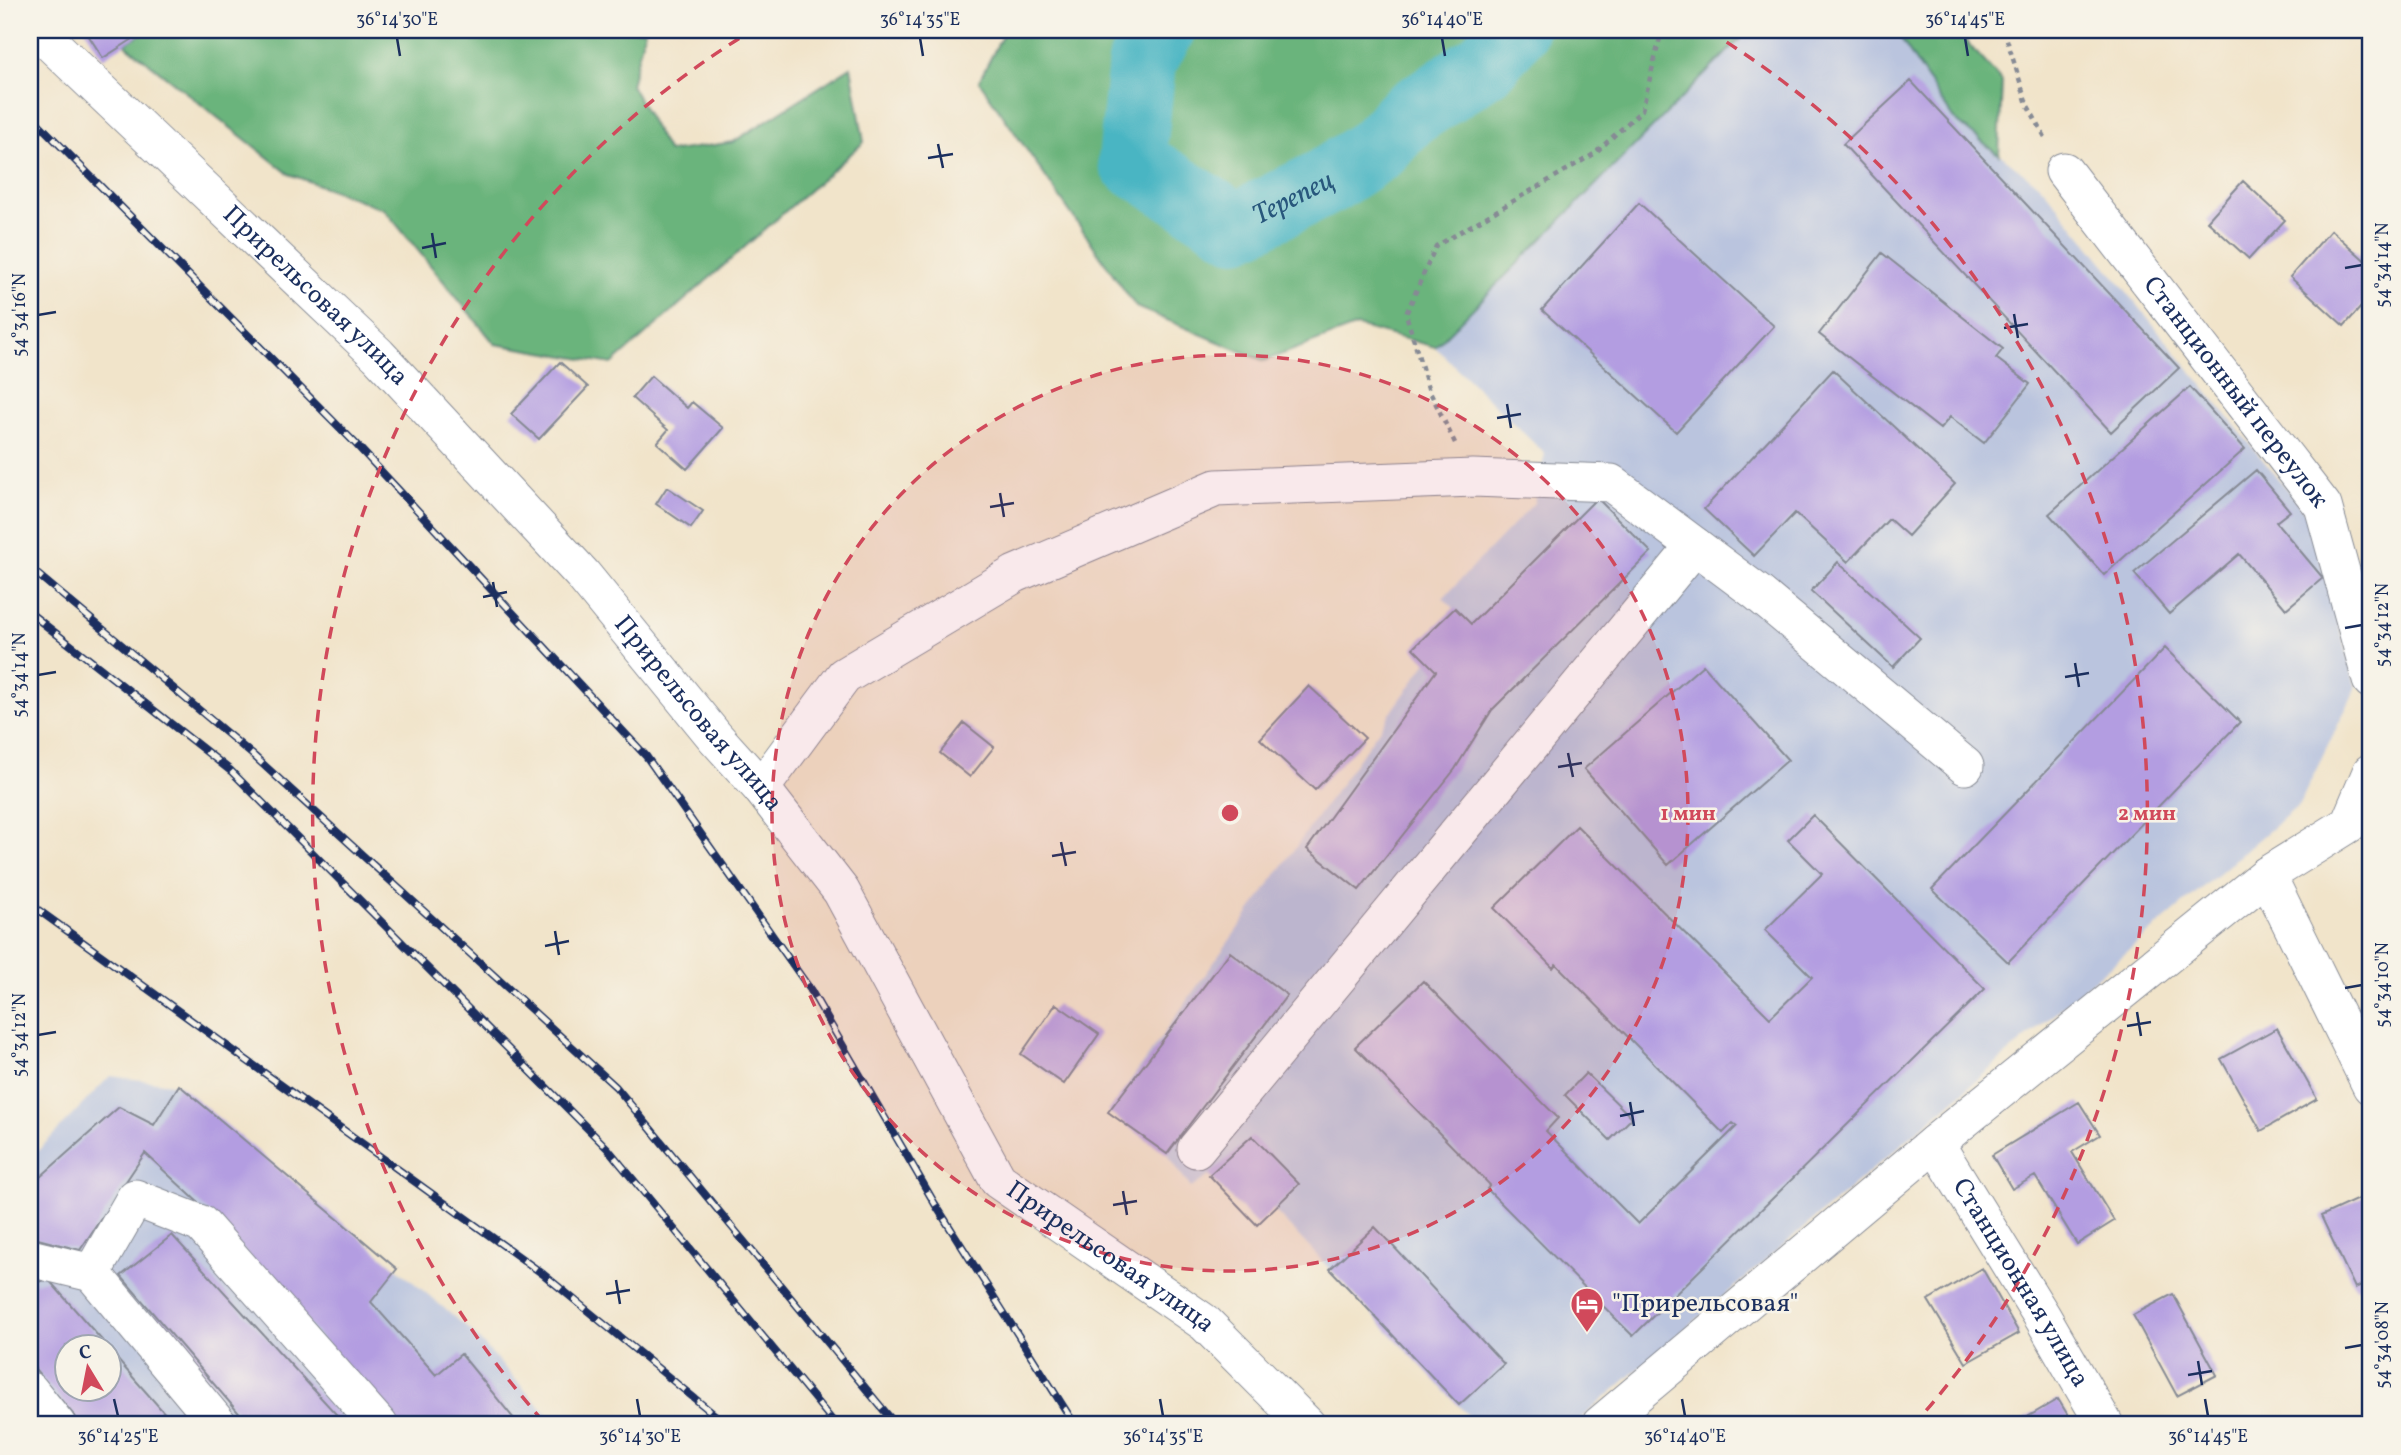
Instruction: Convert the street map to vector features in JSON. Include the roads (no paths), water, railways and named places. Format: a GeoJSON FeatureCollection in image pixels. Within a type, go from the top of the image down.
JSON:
{"type":"FeatureCollection","features":[{"type":"Feature","properties":{"kind":"street","name":"Прирельсовая улица"},"geometry":{"type":"LineString","coordinates":[[37,30],[378,355],[582,574],[715,737],[761,788],[841,891],[998,1180],[1205,1323],[1307,1425]]}},
{"type":"Feature","properties":{"kind":"street","name":"Станционный переулок"},"geometry":{"type":"LineString","coordinates":[[2064,171],[2323,506],[2371,680]]}},
{"type":"Feature","properties":{"kind":"street"},"geometry":{"type":"LineString","coordinates":[[761,788],[844,676],[1015,574],[1216,488],[1473,478],[1611,483],[1758,593],[1965,766]]}},
{"type":"Feature","properties":{"kind":"street"},"geometry":{"type":"LineString","coordinates":[[1196,1149],[1695,546]]}},
{"type":"Feature","properties":{"kind":"street"},"geometry":{"type":"LineString","coordinates":[[1600,1425],[1935,1143],[2267,875],[2349,824],[2371,772]]}},
{"type":"Feature","properties":{"kind":"street"},"geometry":{"type":"LineString","coordinates":[[2267,875],[2371,1086]]}},
{"type":"Feature","properties":{"kind":"street","name":"Станционная улица"},"geometry":{"type":"LineString","coordinates":[[1935,1143],[2043,1318],[2105,1425]]}},
{"type":"Feature","properties":{"kind":"street"},"geometry":{"type":"LineString","coordinates":[[92,1273],[135,1198],[201,1224],[379,1425]]}},
{"type":"Feature","properties":{"kind":"street"},"geometry":{"type":"LineString","coordinates":[[30,1258],[92,1273],[219,1425]]}},
{"type":"Feature","properties":{"kind":"street"},"geometry":{"type":"LineString","coordinates":[[30,1391],[57,1425]]}},
{"type":"Feature","properties":{"kind":"waterway","name":"Терепец"},"geometry":{"type":"LineString","coordinates":[[1161,30],[1142,62],[1132,161],[1236,227],[1327,181],[1376,149],[1408,115],[1485,64],[1514,30]]}},
{"type":"Feature","properties":{"kind":"railway"},"geometry":{"type":"LineString","coordinates":[[30,115],[353,441],[646,756],[810,989],[935,1204],[1075,1425]]}},
{"type":"Feature","properties":{"kind":"railway"},"geometry":{"type":"LineString","coordinates":[[30,568],[254,756],[616,1087],[896,1425]]}},
{"type":"Feature","properties":{"kind":"railway"},"geometry":{"type":"LineString","coordinates":[[30,613],[231,771],[608,1149],[836,1425]]}},
{"type":"Feature","properties":{"kind":"railway"},"geometry":{"type":"LineString","coordinates":[[30,904],[543,1274],[727,1425]]}},
{"type":"Feature","properties":{"kind":"place","name":"\"Прирельсовая\""},"geometry":{"type":"Point","coordinates":[1587,1334]}}]}
